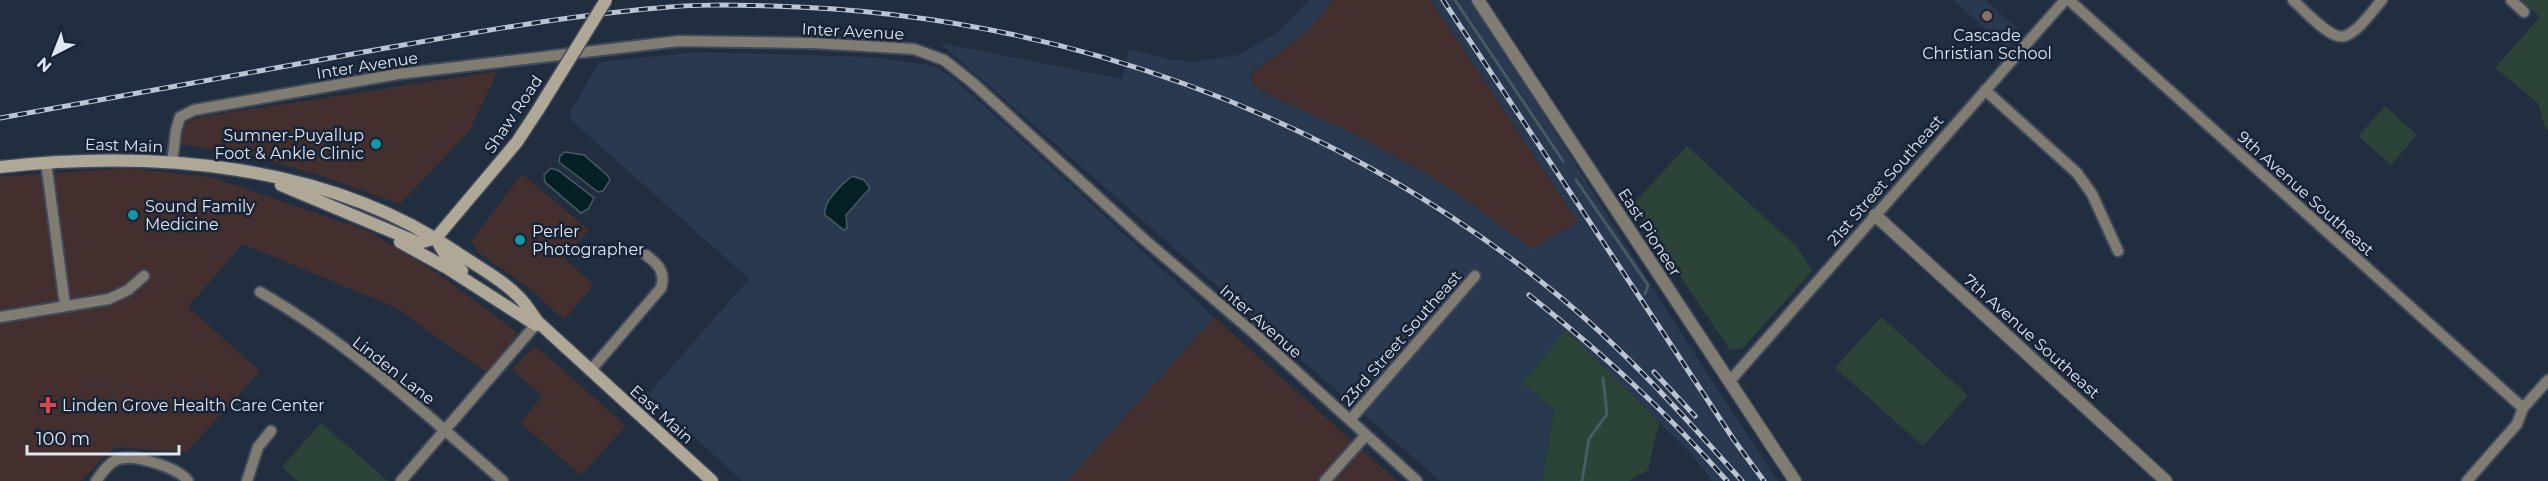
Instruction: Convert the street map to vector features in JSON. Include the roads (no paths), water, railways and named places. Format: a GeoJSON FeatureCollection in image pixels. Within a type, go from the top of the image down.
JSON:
{"type":"FeatureCollection","features":[{"type":"Feature","properties":{"kind":"main road","name":"Shaw Road"},"geometry":{"type":"LineString","coordinates":[[436,238],[517,142],[606,0]]}},
{"type":"Feature","properties":{"kind":"main road","name":"East Main"},"geometry":{"type":"LineString","coordinates":[[0,167],[104,159],[172,163],[247,173],[333,192],[436,238],[519,296],[537,324]]}},
{"type":"Feature","properties":{"kind":"main road","name":"East Main"},"geometry":{"type":"LineString","coordinates":[[247,173],[336,207],[419,243],[436,238]]}},
{"type":"Feature","properties":{"kind":"main road","name":"East Main"},"geometry":{"type":"LineString","coordinates":[[336,207],[447,268],[537,324],[711,481]]}},
{"type":"Feature","properties":{"kind":"main road","name":"East Main"},"geometry":{"type":"LineString","coordinates":[[436,238],[446,256],[497,301]]}},
{"type":"Feature","properties":{"kind":"street","name":"East Pioneer"},"geometry":{"type":"LineString","coordinates":[[1478,0],[1795,481]]}},
{"type":"Feature","properties":{"kind":"street","name":"21st Street Southeast"},"geometry":{"type":"LineString","coordinates":[[1729,382],[1984,90],[2067,0]]}},
{"type":"Feature","properties":{"kind":"street","name":"9th Avenue Southeast"},"geometry":{"type":"LineString","coordinates":[[2067,0],[2523,408]]}},
{"type":"Feature","properties":{"kind":"street"},"geometry":{"type":"LineString","coordinates":[[2292,0],[2328,32],[2338,37],[2345,37],[2354,30],[2382,0]]}},
{"type":"Feature","properties":{"kind":"street"},"geometry":{"type":"LineString","coordinates":[[2511,0],[2524,12]]}},
{"type":"Feature","properties":{"kind":"street","name":"Inter Avenue"},"geometry":{"type":"LineString","coordinates":[[172,163],[180,117],[194,110],[398,74],[679,41],[813,43],[914,49],[944,60],[980,89],[1146,241],[1255,334],[1417,481]]}},
{"type":"Feature","properties":{"kind":"street"},"geometry":{"type":"LineString","coordinates":[[1984,90],[2077,173],[2092,194],[2118,251]]}},
{"type":"Feature","properties":{"kind":"street"},"geometry":{"type":"LineString","coordinates":[[46,162],[65,305]]}},
{"type":"Feature","properties":{"kind":"street","name":"7th Avenue Southeast"},"geometry":{"type":"LineString","coordinates":[[1875,215],[2166,481]]}},
{"type":"Feature","properties":{"kind":"street"},"geometry":{"type":"LineString","coordinates":[[590,371],[661,288],[663,278],[661,269],[646,255]]}},
{"type":"Feature","properties":{"kind":"street"},"geometry":{"type":"LineString","coordinates":[[0,317],[115,297],[128,290],[144,276]]}},
{"type":"Feature","properties":{"kind":"street","name":"23rd Street Southeast"},"geometry":{"type":"LineString","coordinates":[[1350,420],[1475,276]]}},
{"type":"Feature","properties":{"kind":"street","name":"Linden Lane"},"geometry":{"type":"LineString","coordinates":[[260,292],[362,362],[503,481]]}},
{"type":"Feature","properties":{"kind":"street"},"geometry":{"type":"LineString","coordinates":[[401,481],[537,324]]}},
{"type":"Feature","properties":{"kind":"street"},"geometry":{"type":"LineString","coordinates":[[2467,481],[2517,424],[2523,408],[2548,380]]}},
{"type":"Feature","properties":{"kind":"street"},"geometry":{"type":"LineString","coordinates":[[247,481],[258,447],[271,431]]}},
{"type":"Feature","properties":{"kind":"street"},"geometry":{"type":"LineString","coordinates":[[1325,481],[1366,435]]}},
{"type":"Feature","properties":{"kind":"street"},"geometry":{"type":"LineString","coordinates":[[96,481],[110,464],[122,458],[173,468],[188,481]]}},
{"type":"Feature","properties":{"kind":"waterway"},"geometry":{"type":"LineString","coordinates":[[1455,0],[1563,161]]}},
{"type":"Feature","properties":{"kind":"waterway"},"geometry":{"type":"LineString","coordinates":[[1576,180],[1648,285],[1645,294]]}},
{"type":"Feature","properties":{"kind":"waterway"},"geometry":{"type":"LineString","coordinates":[[1582,481],[1589,439],[1607,414],[1603,378]]}},
{"type":"Feature","properties":{"kind":"railway"},"geometry":{"type":"LineString","coordinates":[[1443,0],[1734,440],[1764,481]]}},
{"type":"Feature","properties":{"kind":"railway"},"geometry":{"type":"LineString","coordinates":[[0,118],[502,28],[672,7],[772,6],[878,13],[982,28],[1085,52],[1186,84],[1284,125],[1379,173],[1469,229],[1579,313],[1652,383],[1742,481]]}},
{"type":"Feature","properties":{"kind":"railway"},"geometry":{"type":"LineString","coordinates":[[1529,295],[1632,384],[1680,430],[1727,481]]}},
{"type":"Feature","properties":{"kind":"railway"},"geometry":{"type":"LineString","coordinates":[[1654,372],[1695,416]]}},
{"type":"Feature","properties":{"kind":"place","name":"Cascade Christian School"},"geometry":{"type":"Point","coordinates":[1987,16]}},
{"type":"Feature","properties":{"kind":"place","name":"Sumner-Puyallup Foot & Ankle Clinic"},"geometry":{"type":"Point","coordinates":[376,144]}},
{"type":"Feature","properties":{"kind":"place","name":"Sound Family Medicine"},"geometry":{"type":"Point","coordinates":[133,215]}},
{"type":"Feature","properties":{"kind":"place","name":"Perler Photographer"},"geometry":{"type":"Point","coordinates":[520,240]}},
{"type":"Feature","properties":{"kind":"place","name":"Linden Grove Health Care Center"},"geometry":{"type":"Point","coordinates":[48,405]}}]}
